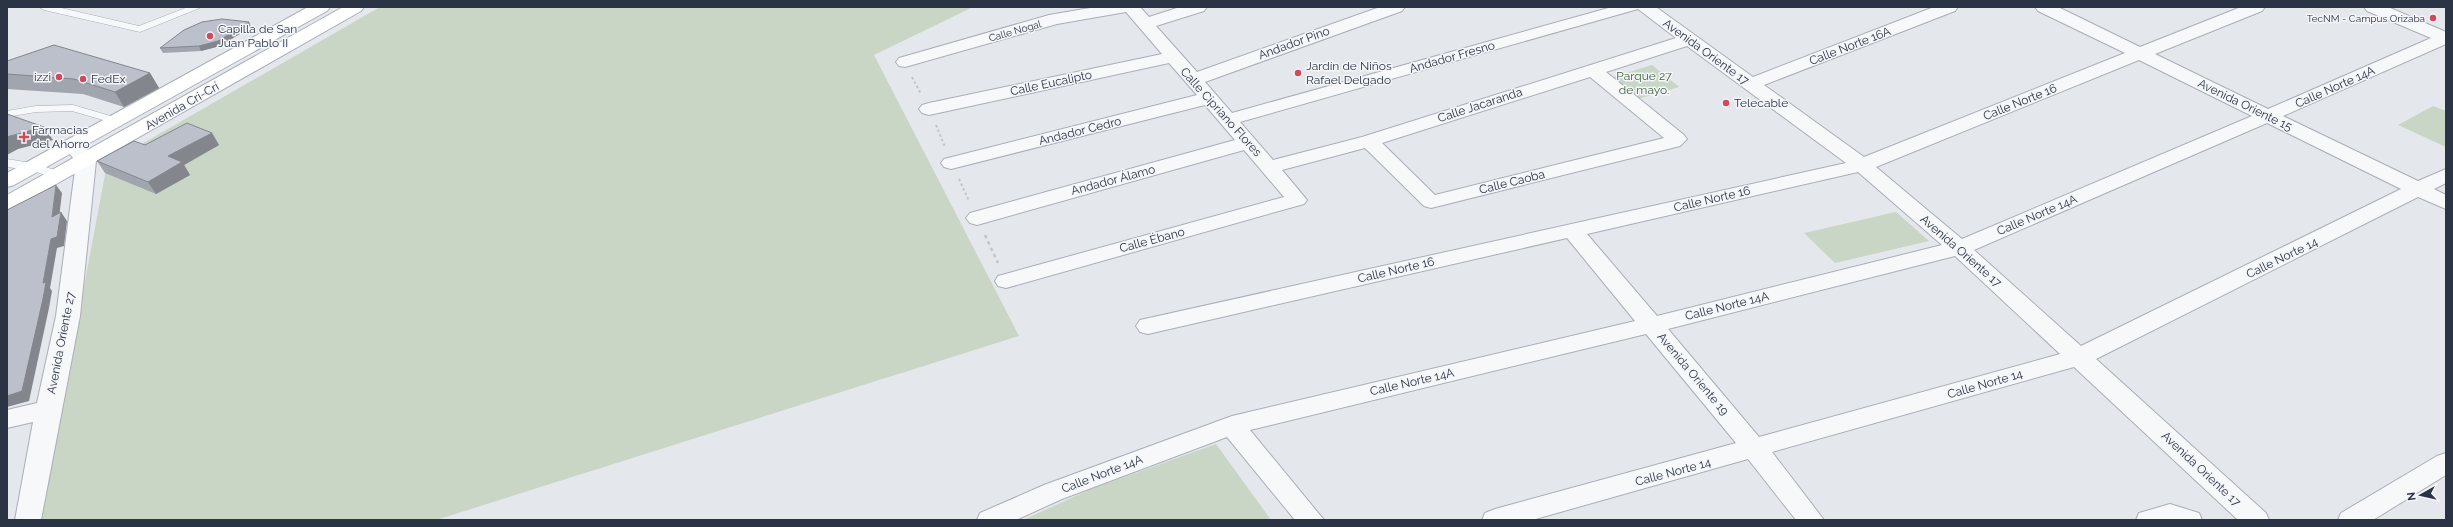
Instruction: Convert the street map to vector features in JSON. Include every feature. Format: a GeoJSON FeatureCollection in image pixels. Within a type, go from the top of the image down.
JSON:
{"type":"FeatureCollection","features":[{"type":"Feature","properties":{"kind":"main road","name":"Avenida Cri-Crí"},"geometry":{"type":"LineString","coordinates":[[7,204],[59,176],[80,153],[117,121],[321,7]]}},
{"type":"Feature","properties":{"kind":"main road","name":"Avenida Cri-Crí"},"geometry":{"type":"LineString","coordinates":[[7,181],[33,167],[80,153],[355,7]]}},
{"type":"Feature","properties":{"kind":"street"},"geometry":{"type":"LineString","coordinates":[[1055,19],[1076,7]]}},
{"type":"Feature","properties":{"kind":"street","name":"Calle Nogal"},"geometry":{"type":"LineString","coordinates":[[905,62],[1055,19],[1126,7]]}},
{"type":"Feature","properties":{"kind":"street","name":"Calle Cipriano Flores"},"geometry":{"type":"LineString","coordinates":[[1131,7],[1147,24],[1172,57],[1298,200]]}},
{"type":"Feature","properties":{"kind":"street"},"geometry":{"type":"LineString","coordinates":[[1147,24],[1198,7]]}},
{"type":"Feature","properties":{"kind":"street","name":"Andador Pino"},"geometry":{"type":"LineString","coordinates":[[1192,80],[1396,7]]}},
{"type":"Feature","properties":{"kind":"street","name":"Andador Fresno"},"geometry":{"type":"LineString","coordinates":[[1227,120],[1631,7]]}},
{"type":"Feature","properties":{"kind":"street","name":"Avenida Oriente 17"},"geometry":{"type":"LineString","coordinates":[[1645,7],[1688,40],[1751,84],[1862,166],[1959,248],[2080,357],[2256,520]]}},
{"type":"Feature","properties":{"kind":"street","name":"Calle Norte 16A"},"geometry":{"type":"LineString","coordinates":[[1751,84],[1949,7]]}},
{"type":"Feature","properties":{"kind":"street","name":"Avenida Oriente 15"},"geometry":{"type":"LineString","coordinates":[[2044,7],[2446,203]]}},
{"type":"Feature","properties":{"kind":"street","name":"Calle Norte 16"},"geometry":{"type":"LineString","coordinates":[[1148,326],[1862,166],[2256,7]]}},
{"type":"Feature","properties":{"kind":"street"},"geometry":{"type":"LineString","coordinates":[[2373,7],[2446,38]]}},
{"type":"Feature","properties":{"kind":"street","name":"Calle Norte 14A"},"geometry":{"type":"LineString","coordinates":[[990,520],[1053,492],[1232,425],[1652,325],[1959,248],[2446,38]]}},
{"type":"Feature","properties":{"kind":"street","name":"Calle Jacaranda"},"geometry":{"type":"LineString","coordinates":[[1270,167],[1369,141],[1591,69],[1688,40]]}},
{"type":"Feature","properties":{"kind":"street","name":"Calle Eucalipto"},"geometry":{"type":"LineString","coordinates":[[929,109],[1172,57]]}},
{"type":"Feature","properties":{"kind":"street","name":"Calle Caoba"},"geometry":{"type":"LineString","coordinates":[[1369,141],[1431,202],[1673,142],[1676,139],[1591,69]]}},
{"type":"Feature","properties":{"kind":"street","name":"Andador Cedro"},"geometry":{"type":"LineString","coordinates":[[951,163],[1209,98]]}},
{"type":"Feature","properties":{"kind":"street","name":"Andador Álamo"},"geometry":{"type":"LineString","coordinates":[[977,218],[1248,143]]}},
{"type":"Feature","properties":{"kind":"street","name":"Avenida Oriente 27"},"geometry":{"type":"LineString","coordinates":[[28,520],[48,410],[68,316],[80,153]]}},
{"type":"Feature","properties":{"kind":"street","name":"Calle Norte 14"},"geometry":{"type":"LineString","coordinates":[[1495,520],[1755,449],[2080,357],[2419,190],[2446,175]]}},
{"type":"Feature","properties":{"kind":"street","name":"Calle Ébano"},"geometry":{"type":"LineString","coordinates":[[1006,281],[1298,200]]}},
{"type":"Feature","properties":{"kind":"street","name":"Avenida Oriente 19"},"geometry":{"type":"LineString","coordinates":[[1572,230],[1755,449],[1811,520]]}},
{"type":"Feature","properties":{"kind":"street"},"geometry":{"type":"LineString","coordinates":[[7,419],[48,410]]}},
{"type":"Feature","properties":{"kind":"street"},"geometry":{"type":"LineString","coordinates":[[1232,425],[1311,520]]}},
{"type":"Feature","properties":{"kind":"street"},"geometry":{"type":"LineString","coordinates":[[2351,520],[2446,463]]}},
{"type":"Feature","properties":{"kind":"street"},"geometry":{"type":"LineString","coordinates":[[2149,520],[2170,514],[2189,520]]}},
{"type":"Feature","properties":{"kind":"lane"},"geometry":{"type":"LineString","coordinates":[[44,7],[140,29],[197,7]]}},
{"type":"Feature","properties":{"kind":"lane"},"geometry":{"type":"LineString","coordinates":[[7,114],[36,109],[73,108],[117,121]]}},
{"type":"Feature","properties":{"kind":"lane"},"geometry":{"type":"LineString","coordinates":[[7,163],[33,167],[59,176]]}},
{"type":"Feature","properties":{"kind":"green space"},"geometry":{"type":"Polygon","coordinates":[[[380,7],[973,7],[874,55],[1019,336],[436,520],[40,520],[107,164],[380,7]]]}},
{"type":"Feature","properties":{"kind":"green space","name":"Parque 27 de mayo."},"geometry":{"type":"Polygon","coordinates":[[[1652,65],[1679,87],[1638,99],[1613,77],[1652,65]]]}},
{"type":"Feature","properties":{"kind":"green space"},"geometry":{"type":"Polygon","coordinates":[[[2433,106],[2446,111],[2446,147],[2398,125],[2433,106]]]}},
{"type":"Feature","properties":{"kind":"green space"},"geometry":{"type":"Polygon","coordinates":[[[1896,212],[1929,241],[1835,263],[1804,233],[1896,212]]]}},
{"type":"Feature","properties":{"kind":"green space"},"geometry":{"type":"Polygon","coordinates":[[[1216,444],[1271,520],[1023,520],[1091,489],[1216,444]]]}},
{"type":"Feature","properties":{"kind":"building","name":"Capilla de San Juan Pablo II"},"geometry":{"type":"Polygon","coordinates":[[[222,19],[249,22],[218,41],[199,46],[160,48],[184,30],[202,22],[222,19]]]}},
{"type":"Feature","properties":{"kind":"building"},"geometry":{"type":"Polygon","coordinates":[[[54,45],[150,73],[115,92],[74,79],[7,74],[7,61],[54,45]]]}},
{"type":"Feature","properties":{"kind":"building"},"geometry":{"type":"Polygon","coordinates":[[[7,114],[44,127],[7,137],[7,114]]]}},
{"type":"Feature","properties":{"kind":"building"},"geometry":{"type":"Polygon","coordinates":[[[187,123],[212,133],[168,156],[182,162],[148,182],[97,161],[134,141],[145,145],[187,123]]]}},
{"type":"Feature","properties":{"kind":"building"},"geometry":{"type":"Polygon","coordinates":[[[56,185],[52,217],[61,212],[57,237],[51,239],[43,283],[46,282],[43,299],[22,391],[7,396],[7,210],[56,185]]]}},
{"type":"Feature","properties":{"kind":"place","name":"TecNM - Campus Orizaba"},"geometry":{"type":"Point","coordinates":[2433,18]}},
{"type":"Feature","properties":{"kind":"place","name":"Capilla de San Juan Pablo II"},"geometry":{"type":"Point","coordinates":[210,36]}},
{"type":"Feature","properties":{"kind":"place","name":"Jardín de Niños Rafael Delgado"},"geometry":{"type":"Point","coordinates":[1298,73]}},
{"type":"Feature","properties":{"kind":"place","name":"izzi"},"geometry":{"type":"Point","coordinates":[59,77]}},
{"type":"Feature","properties":{"kind":"place","name":"FedEx"},"geometry":{"type":"Point","coordinates":[83,79]}},
{"type":"Feature","properties":{"kind":"place","name":"Telecable"},"geometry":{"type":"Point","coordinates":[1726,103]}},
{"type":"Feature","properties":{"kind":"place","name":"Farmacias del Ahorro"},"geometry":{"type":"Point","coordinates":[24,137]}}]}
